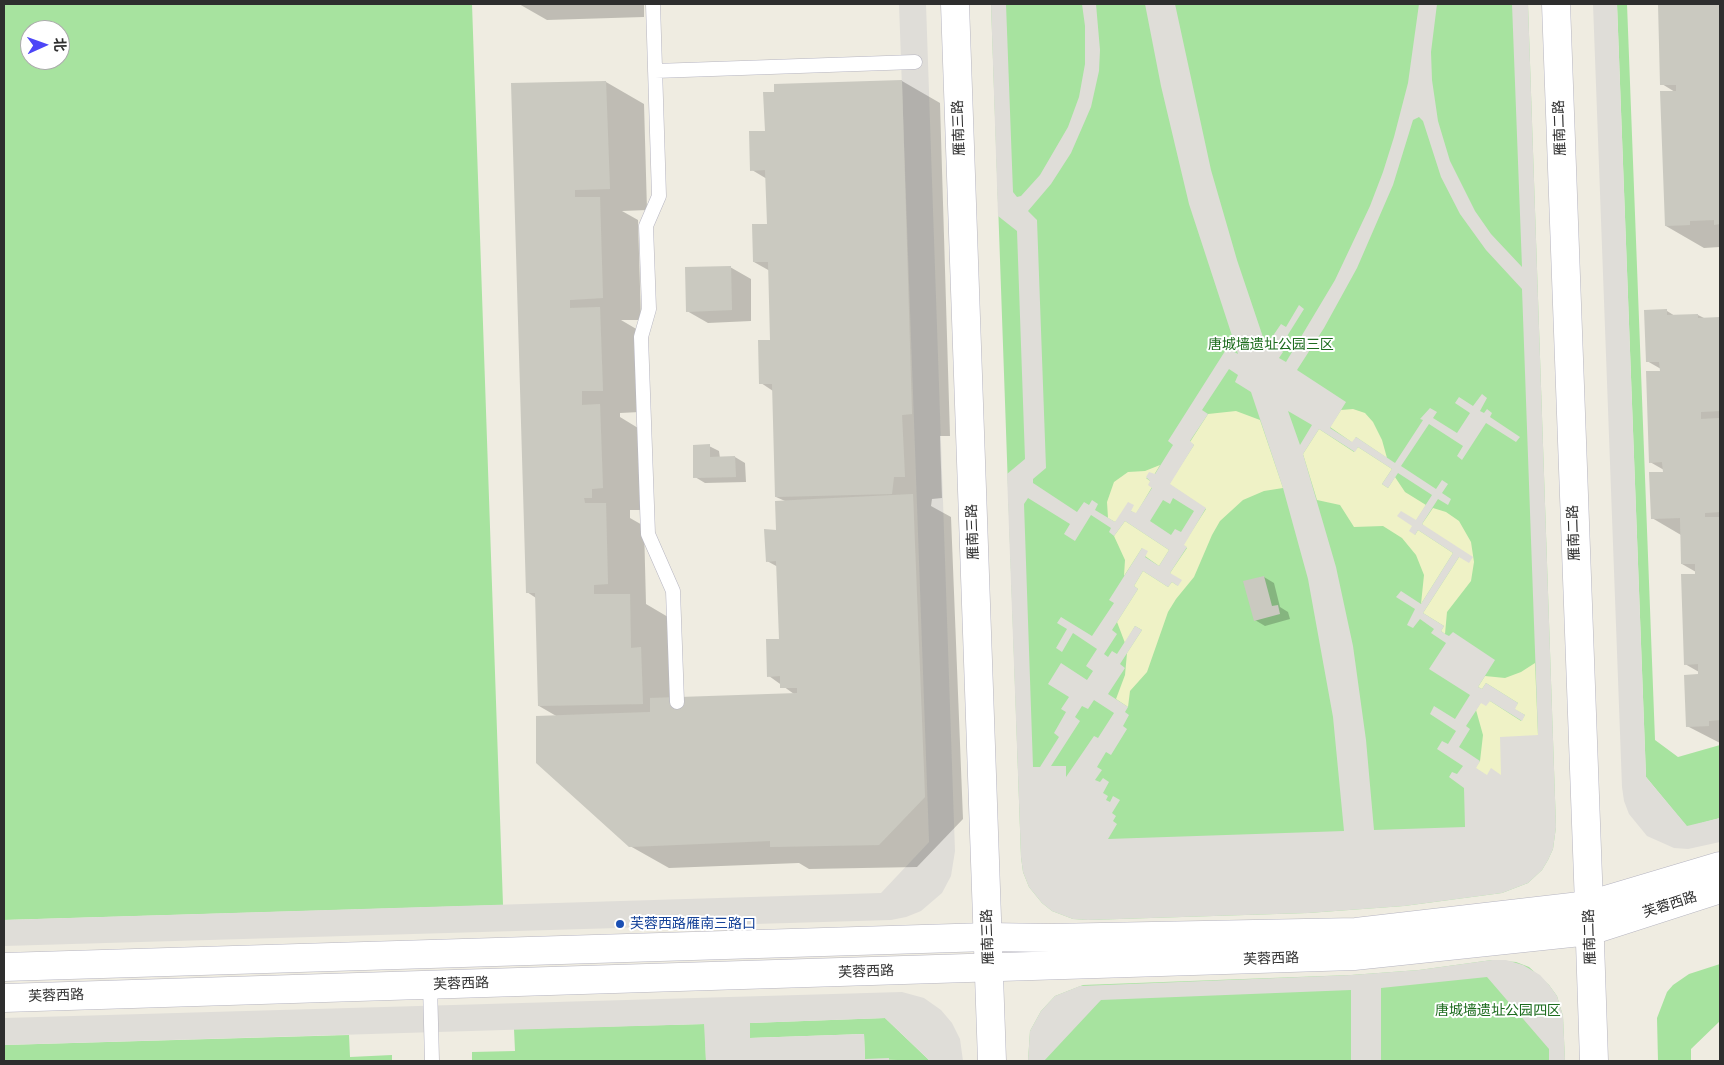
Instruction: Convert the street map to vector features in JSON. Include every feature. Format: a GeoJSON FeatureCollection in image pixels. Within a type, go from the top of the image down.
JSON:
{"type":"FeatureCollection","features":[{"type":"Feature","properties":{"kind":"main road","name":"雁南三路"},"geometry":{"type":"LineString","coordinates":[[955,4],[992,1061]]}},
{"type":"Feature","properties":{"kind":"main road","name":"雁南二路"},"geometry":{"type":"LineString","coordinates":[[1556,4],[1594,1061]]}},
{"type":"Feature","properties":{"kind":"main road","name":"芙蓉西路"},"geometry":{"type":"LineString","coordinates":[[4,967],[988,937],[1060,938],[1356,932],[1590,918],[1720,866]]}},
{"type":"Feature","properties":{"kind":"main road","name":"芙蓉西路"},"geometry":{"type":"LineString","coordinates":[[4,998],[1354,956],[1590,918],[1720,889]]}},
{"type":"Feature","properties":{"kind":"lane"},"geometry":{"type":"LineString","coordinates":[[653,4],[659,196],[646,226],[649,309],[641,337],[648,534],[673,591],[677,702]]}},
{"type":"Feature","properties":{"kind":"lane"},"geometry":{"type":"LineString","coordinates":[[655,71],[915,62]]}},
{"type":"Feature","properties":{"kind":"lane"},"geometry":{"type":"LineString","coordinates":[[430,985],[432,1061]]}},
{"type":"Feature","properties":{"kind":"green space"},"geometry":{"type":"Polygon","coordinates":[[[4,4],[472,4],[503,905],[4,920],[4,4]]]}},
{"type":"Feature","properties":{"kind":"green space","name":"唐城墙遗址公园三区"},"geometry":{"type":"Polygon","coordinates":[[[991,4],[1528,4],[1556,827],[1553,849],[1548,860],[1542,870],[1528,883],[1502,893],[1404,906],[1308,913],[1088,920],[1073,919],[1052,911],[1042,903],[1029,887],[1023,872],[1021,857],[991,4]]]}},
{"type":"Feature","properties":{"kind":"green space"},"geometry":{"type":"Polygon","coordinates":[[[1617,4],[1627,4],[1655,740],[1678,757],[1720,745],[1720,818],[1687,827],[1646,777],[1617,4]]]}},
{"type":"Feature","properties":{"kind":"green space","name":"唐城墙遗址公园四区"},"geometry":{"type":"Polygon","coordinates":[[[1492,960],[1516,962],[1529,967],[1549,985],[1557,996],[1563,1016],[1565,1061],[1028,1061],[1030,1031],[1041,1011],[1055,996],[1083,985],[1351,975],[1419,970],[1492,960]]]}},
{"type":"Feature","properties":{"kind":"green space"},"geometry":{"type":"Polygon","coordinates":[[[1720,964],[1720,1021],[1691,1049],[1691,1061],[1658,1061],[1657,1018],[1667,992],[1673,985],[1689,974],[1720,964]]]}},
{"type":"Feature","properties":{"kind":"green space"},"geometry":{"type":"Polygon","coordinates":[[[885,1018],[930,1061],[865,1059],[864,1034],[750,1038],[750,1023],[885,1018]]]}},
{"type":"Feature","properties":{"kind":"green space"},"geometry":{"type":"Polygon","coordinates":[[[705,1024],[706,1061],[472,1061],[472,1052],[515,1051],[514,1029],[705,1024]]]}},
{"type":"Feature","properties":{"kind":"green space"},"geometry":{"type":"Polygon","coordinates":[[[349,1035],[350,1057],[392,1055],[392,1061],[4,1061],[4,1045],[349,1035]]]}},
{"type":"Feature","properties":{"kind":"sand"},"geometry":{"type":"Polygon","coordinates":[[[1353,409],[1365,413],[1373,422],[1382,440],[1387,458],[1356,437],[1353,443],[1330,427],[1341,410],[1353,409]]]}},
{"type":"Feature","properties":{"kind":"sand"},"geometry":{"type":"Polygon","coordinates":[[[1236,411],[1260,420],[1283,488],[1264,491],[1243,500],[1220,521],[1194,577],[1168,612],[1147,672],[1130,691],[1128,707],[1116,699],[1125,675],[1127,653],[1142,630],[1135,626],[1125,643],[1117,622],[1138,589],[1134,586],[1143,571],[1168,587],[1172,582],[1178,586],[1170,573],[1187,548],[1183,545],[1206,509],[1169,484],[1194,445],[1190,442],[1208,414],[1236,411]]]}},
{"type":"Feature","properties":{"kind":"sand"},"geometry":{"type":"Polygon","coordinates":[[[1319,429],[1354,452],[1358,447],[1392,469],[1382,484],[1388,488],[1395,477],[1405,492],[1426,505],[1412,527],[1415,535],[1418,530],[1453,553],[1421,604],[1424,575],[1416,555],[1402,538],[1383,526],[1354,527],[1340,505],[1317,500],[1303,454],[1319,429]]]}},
{"type":"Feature","properties":{"kind":"sand"},"geometry":{"type":"Polygon","coordinates":[[[1160,465],[1154,475],[1146,478],[1150,481],[1152,487],[1136,514],[1131,511],[1115,522],[1108,518],[1107,502],[1114,482],[1128,472],[1145,471],[1160,465]]]}},
{"type":"Feature","properties":{"kind":"sand"},"geometry":{"type":"Polygon","coordinates":[[[1433,508],[1446,512],[1459,521],[1471,542],[1474,562],[1471,581],[1447,612],[1445,634],[1441,631],[1444,626],[1423,613],[1459,557],[1422,524],[1433,508]]]}},
{"type":"Feature","properties":{"kind":"sand"},"geometry":{"type":"Polygon","coordinates":[[[1125,521],[1169,550],[1159,566],[1145,556],[1142,548],[1124,576],[1125,560],[1114,536],[1125,521]]]}},
{"type":"Feature","properties":{"kind":"sand"},"geometry":{"type":"Polygon","coordinates":[[[1535,663],[1538,735],[1502,775],[1487,776],[1475,768],[1480,761],[1483,735],[1476,710],[1481,702],[1490,701],[1521,721],[1525,715],[1514,709],[1518,703],[1486,683],[1482,689],[1478,687],[1485,676],[1505,678],[1521,672],[1535,663]]]}},
{"type":"Feature","properties":{"kind":"shaded area"},"geometry":{"type":"Polygon","coordinates":[[[899,4],[926,4],[955,851],[951,876],[942,893],[921,911],[891,920],[4,946],[4,920],[881,893],[929,842],[899,4]]]}},
{"type":"Feature","properties":{"kind":"shaded area"},"geometry":{"type":"Polygon","coordinates":[[[991,4],[1006,4],[1013,192],[1017,197],[1021,196],[1040,175],[1068,127],[1079,97],[1085,64],[1085,26],[1082,4],[1096,4],[1100,50],[1099,71],[1091,107],[1071,153],[1051,184],[1028,211],[1037,220],[1046,468],[1033,479],[1033,483],[1077,512],[1084,502],[1089,505],[1092,500],[1098,504],[1095,510],[1115,522],[1128,502],[1134,505],[1131,511],[1136,513],[1152,488],[1148,485],[1150,481],[1146,477],[1149,472],[1155,474],[1173,445],[1168,441],[1227,348],[1238,354],[1189,204],[1161,86],[1145,4],[1175,4],[1211,170],[1237,260],[1266,346],[1281,324],[1286,327],[1299,305],[1304,309],[1279,349],[1283,352],[1279,358],[1286,362],[1335,280],[1370,206],[1383,172],[1408,83],[1419,4],[1437,4],[1431,52],[1432,80],[1438,121],[1450,161],[1475,211],[1491,234],[1522,267],[1512,4],[1528,4],[1556,827],[1553,849],[1548,860],[1542,870],[1528,883],[1502,893],[1404,906],[1308,913],[1088,920],[1073,919],[1052,911],[1042,903],[1029,887],[1023,872],[1021,857],[1007,474],[1025,459],[1017,231],[998,216],[991,4]],[[1419,117],[1413,120],[1393,185],[1357,268],[1324,328],[1297,370],[1346,402],[1330,428],[1352,442],[1356,437],[1395,463],[1423,420],[1420,419],[1430,408],[1437,412],[1433,418],[1457,433],[1470,413],[1455,403],[1459,397],[1473,406],[1482,394],[1487,398],[1480,411],[1484,413],[1487,409],[1492,413],[1490,417],[1520,437],[1516,442],[1486,423],[1462,460],[1457,456],[1463,446],[1429,424],[1401,466],[1436,489],[1442,480],[1448,484],[1442,493],[1451,499],[1448,505],[1438,499],[1422,524],[1473,557],[1469,563],[1459,557],[1423,613],[1444,626],[1441,631],[1445,634],[1449,636],[1453,632],[1495,660],[1478,687],[1482,689],[1486,683],[1518,703],[1515,709],[1525,715],[1522,721],[1490,701],[1486,706],[1481,703],[1466,726],[1470,729],[1459,747],[1480,761],[1476,768],[1487,775],[1491,768],[1501,775],[1500,737],[1538,735],[1522,289],[1486,250],[1460,214],[1441,177],[1423,121],[1419,117]],[[1229,369],[1202,410],[1208,414],[1190,441],[1194,445],[1170,484],[1206,508],[1184,545],[1187,547],[1170,573],[1182,580],[1178,586],[1172,582],[1168,587],[1143,571],[1134,586],[1138,589],[1112,630],[1117,634],[1104,654],[1108,657],[1112,651],[1117,654],[1135,626],[1142,630],[1120,664],[1125,668],[1108,694],[1128,707],[1125,712],[1129,715],[1123,726],[1127,729],[1111,755],[1106,752],[1097,767],[1102,770],[1095,780],[1100,782],[1103,778],[1109,782],[1103,793],[1108,796],[1106,800],[1110,802],[1113,796],[1120,800],[1112,813],[1116,816],[1113,821],[1117,824],[1108,839],[1344,831],[1333,717],[1308,579],[1283,488],[1251,392],[1235,382],[1238,375],[1229,369]],[[1288,411],[1300,445],[1312,425],[1288,411]],[[1319,429],[1303,454],[1336,567],[1353,646],[1366,740],[1374,830],[1465,827],[1464,788],[1449,777],[1452,772],[1457,774],[1463,766],[1437,749],[1442,741],[1448,744],[1456,731],[1430,714],[1434,706],[1455,719],[1470,695],[1429,669],[1446,643],[1431,633],[1434,629],[1420,619],[1413,628],[1407,625],[1415,609],[1396,597],[1401,591],[1421,604],[1453,553],[1418,530],[1415,535],[1409,531],[1412,526],[1397,516],[1401,511],[1416,520],[1432,495],[1398,473],[1388,488],[1382,484],[1392,469],[1358,447],[1355,452],[1319,429]],[[1028,498],[1024,504],[1033,767],[1040,767],[1059,737],[1054,733],[1066,712],[1061,709],[1069,697],[1048,684],[1061,663],[1087,680],[1093,671],[1086,666],[1097,649],[1073,633],[1062,652],[1056,648],[1067,629],[1057,623],[1061,617],[1092,636],[1114,603],[1109,600],[1142,548],[1148,551],[1145,557],[1159,566],[1169,550],[1125,521],[1114,536],[1109,532],[1111,528],[1091,515],[1075,541],[1064,534],[1070,524],[1028,498]],[[1173,498],[1170,504],[1163,500],[1150,521],[1171,535],[1175,529],[1181,532],[1194,511],[1173,498]],[[1094,700],[1088,709],[1082,706],[1075,717],[1080,721],[1051,766],[1066,766],[1066,777],[1094,736],[1098,738],[1114,713],[1094,700]]]}},
{"type":"Feature","properties":{"kind":"shaded area"},"geometry":{"type":"Polygon","coordinates":[[[1593,4],[1617,4],[1646,777],[1687,826],[1720,818],[1720,842],[1688,849],[1674,848],[1647,836],[1629,814],[1624,801],[1622,787],[1593,4]]]}},
{"type":"Feature","properties":{"kind":"shaded area"},"geometry":{"type":"Polygon","coordinates":[[[1492,960],[1506,960],[1523,965],[1540,975],[1557,996],[1563,1016],[1565,1061],[1549,1061],[1549,1049],[1487,977],[1381,988],[1381,1061],[1351,1061],[1351,990],[1101,1000],[1044,1061],[1028,1061],[1030,1031],[1041,1011],[1055,996],[1080,986],[1351,975],[1419,970],[1492,960]]]}},
{"type":"Feature","properties":{"kind":"shaded area"},"geometry":{"type":"Polygon","coordinates":[[[902,992],[924,998],[941,1010],[952,1023],[960,1039],[963,1061],[930,1061],[885,1018],[750,1023],[750,1038],[864,1034],[865,1059],[889,1058],[889,1061],[706,1061],[704,1024],[4,1045],[4,1018],[902,992]]]}},
{"type":"Feature","properties":{"kind":"building"},"geometry":{"type":"Polygon","coordinates":[[[1658,4],[1720,4],[1720,224],[1714,225],[1714,220],[1690,221],[1690,225],[1665,226],[1660,91],[1676,91],[1676,85],[1660,85],[1658,4]]]}},
{"type":"Feature","properties":{"kind":"building"},"geometry":{"type":"Polygon","coordinates":[[[902,80],[912,414],[902,415],[905,477],[894,477],[892,494],[775,497],[772,384],[759,384],[758,340],[770,340],[768,262],[753,262],[752,224],[767,224],[765,170],[750,171],[749,131],[765,131],[763,92],[774,92],[774,84],[902,80]]]}},
{"type":"Feature","properties":{"kind":"building"},"geometry":{"type":"Polygon","coordinates":[[[606,81],[610,189],[575,190],[575,197],[600,197],[603,298],[570,300],[570,308],[600,307],[603,391],[582,391],[582,405],[600,404],[603,488],[592,489],[592,498],[584,498],[585,503],[606,503],[608,584],[594,585],[594,594],[630,594],[631,648],[641,647],[643,704],[538,706],[535,593],[526,593],[511,83],[606,81]]]}},
{"type":"Feature","properties":{"kind":"building"},"geometry":{"type":"Polygon","coordinates":[[[731,266],[732,310],[686,312],[685,267],[731,266]]]}},
{"type":"Feature","properties":{"kind":"building"},"geometry":{"type":"Polygon","coordinates":[[[1667,309],[1667,315],[1698,314],[1698,318],[1720,317],[1720,411],[1701,412],[1701,419],[1720,418],[1720,512],[1705,513],[1705,517],[1720,517],[1720,720],[1709,721],[1709,726],[1686,727],[1684,675],[1698,674],[1698,664],[1684,665],[1681,574],[1695,574],[1695,564],[1681,564],[1680,518],[1651,519],[1649,472],[1663,472],[1662,462],[1649,463],[1646,371],[1660,371],[1659,362],[1646,362],[1644,310],[1667,309]]]}},
{"type":"Feature","properties":{"kind":"building"},"geometry":{"type":"Polygon","coordinates":[[[710,444],[710,457],[735,456],[736,477],[693,478],[693,445],[710,444]]]}},
{"type":"Feature","properties":{"kind":"building"},"geometry":{"type":"Polygon","coordinates":[[[913,494],[925,797],[879,845],[770,847],[770,841],[629,847],[536,763],[536,716],[650,712],[650,698],[797,693],[797,688],[780,688],[780,676],[767,677],[766,639],[779,639],[776,561],[766,562],[764,529],[776,530],[775,501],[913,494]]]}},
{"type":"Feature","properties":{"kind":"building"},"geometry":{"type":"Polygon","coordinates":[[[1264,576],[1272,606],[1278,605],[1280,614],[1254,621],[1243,581],[1264,576]]]}},
{"type":"Feature","properties":{"kind":"place","name":"芙蓉西路雁南三路口"},"geometry":{"type":"Point","coordinates":[620,924]}}]}
